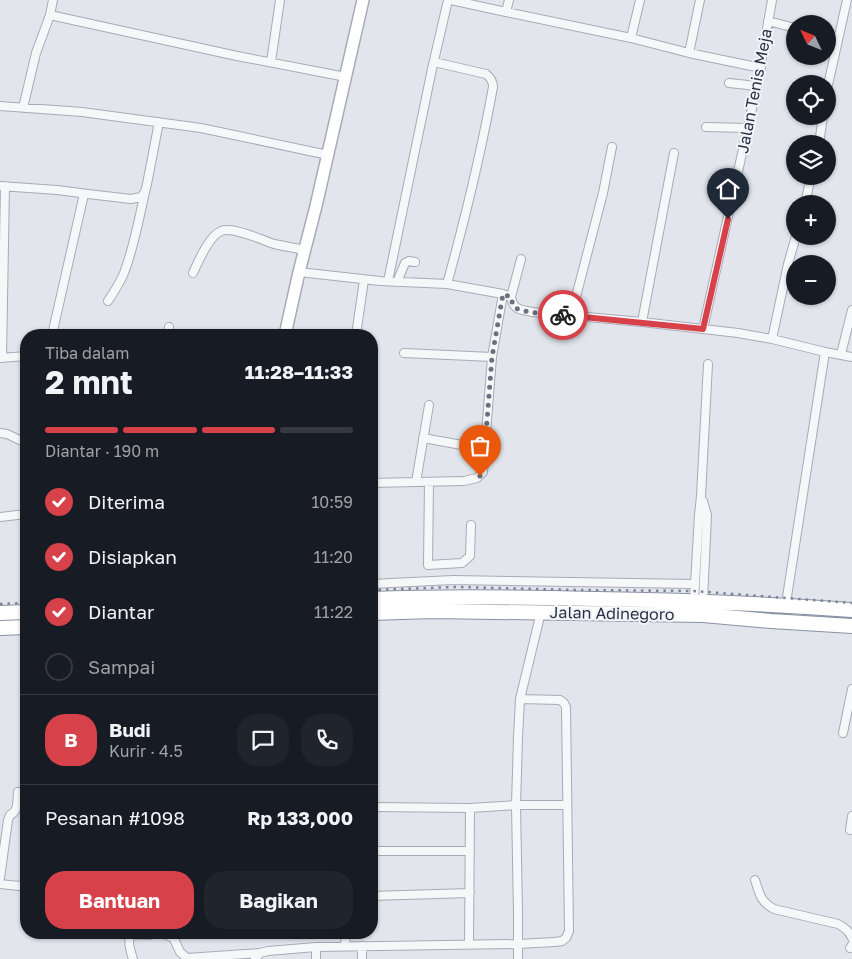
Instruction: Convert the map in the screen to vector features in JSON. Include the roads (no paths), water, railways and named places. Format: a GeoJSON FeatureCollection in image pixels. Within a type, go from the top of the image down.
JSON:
{"type":"FeatureCollection","features":[{"type":"Feature","properties":{"kind":"highway"},"geometry":{"type":"LineString","coordinates":[[378,599],[542,597],[698,601],[852,610]]}},
{"type":"Feature","properties":{"kind":"highway","name":"Jalan Adinegoro"},"geometry":{"type":"LineString","coordinates":[[378,613],[433,611],[703,615],[771,622],[852,626]]}},
{"type":"Feature","properties":{"kind":"highway"},"geometry":{"type":"LineString","coordinates":[[0,613],[20,612]]}},
{"type":"Feature","properties":{"kind":"highway"},"geometry":{"type":"LineString","coordinates":[[0,628],[20,627]]}},
{"type":"Feature","properties":{"kind":"street"},"geometry":{"type":"LineString","coordinates":[[23,108],[36,53],[50,15],[53,0]]}},
{"type":"Feature","properties":{"kind":"street"},"geometry":{"type":"LineString","coordinates":[[271,62],[280,0]]}},
{"type":"Feature","properties":{"kind":"street"},"geometry":{"type":"LineString","coordinates":[[286,329],[363,0]]}},
{"type":"Feature","properties":{"kind":"street"},"geometry":{"type":"LineString","coordinates":[[388,281],[434,62],[449,0],[631,38],[689,54],[760,68]]}},
{"type":"Feature","properties":{"kind":"street"},"geometry":{"type":"LineString","coordinates":[[506,12],[509,0]]}},
{"type":"Feature","properties":{"kind":"street"},"geometry":{"type":"LineString","coordinates":[[631,38],[640,0]]}},
{"type":"Feature","properties":{"kind":"street"},"geometry":{"type":"LineString","coordinates":[[689,54],[700,0]]}},
{"type":"Feature","properties":{"kind":"street","name":"Jalan Tenis Meja"},"geometry":{"type":"LineString","coordinates":[[703,329],[757,86],[772,0]]}},
{"type":"Feature","properties":{"kind":"street"},"geometry":{"type":"LineString","coordinates":[[830,75],[838,38],[848,5]]}},
{"type":"Feature","properties":{"kind":"street"},"geometry":{"type":"LineString","coordinates":[[50,15],[346,77]]}},
{"type":"Feature","properties":{"kind":"street"},"geometry":{"type":"LineString","coordinates":[[768,21],[786,26]]}},
{"type":"Feature","properties":{"kind":"street"},"geometry":{"type":"LineString","coordinates":[[434,62],[486,74],[493,81],[468,207],[447,284]]}},
{"type":"Feature","properties":{"kind":"street"},"geometry":{"type":"LineString","coordinates":[[729,83],[757,86]]}},
{"type":"Feature","properties":{"kind":"street"},"geometry":{"type":"LineString","coordinates":[[0,106],[82,112],[213,130],[328,155]]}},
{"type":"Feature","properties":{"kind":"street"},"geometry":{"type":"LineString","coordinates":[[108,300],[120,283],[130,254],[159,122]]}},
{"type":"Feature","properties":{"kind":"street"},"geometry":{"type":"LineString","coordinates":[[706,127],[748,128]]}},
{"type":"Feature","properties":{"kind":"street"},"geometry":{"type":"LineString","coordinates":[[571,316],[612,147]]}},
{"type":"Feature","properties":{"kind":"street"},"geometry":{"type":"LineString","coordinates":[[642,322],[674,153]]}},
{"type":"Feature","properties":{"kind":"street"},"geometry":{"type":"LineString","coordinates":[[20,356],[1,358],[3,186],[131,198],[141,197],[145,192]]}},
{"type":"Feature","properties":{"kind":"street"},"geometry":{"type":"LineString","coordinates":[[53,329],[84,194]]}},
{"type":"Feature","properties":{"kind":"street"},"geometry":{"type":"LineString","coordinates":[[193,273],[214,236],[222,230],[254,236],[272,243],[305,250]]}},
{"type":"Feature","properties":{"kind":"street"},"geometry":{"type":"LineString","coordinates":[[772,339],[793,245]]}},
{"type":"Feature","properties":{"kind":"street"},"geometry":{"type":"LineString","coordinates":[[521,259],[511,297],[512,304],[516,308],[532,312],[738,333],[852,357]]}},
{"type":"Feature","properties":{"kind":"street"},"geometry":{"type":"LineString","coordinates":[[396,282],[405,263],[409,261],[415,262]]}},
{"type":"Feature","properties":{"kind":"street"},"geometry":{"type":"LineString","coordinates":[[299,272],[364,280],[447,284],[511,297]]}},
{"type":"Feature","properties":{"kind":"street"},"geometry":{"type":"LineString","coordinates":[[357,329],[364,280]]}},
{"type":"Feature","properties":{"kind":"street"},"geometry":{"type":"LineString","coordinates":[[378,482],[464,480],[477,478],[483,472],[492,357],[503,294]]}},
{"type":"Feature","properties":{"kind":"street"},"geometry":{"type":"LineString","coordinates":[[841,354],[852,310]]}},
{"type":"Feature","properties":{"kind":"street"},"geometry":{"type":"LineString","coordinates":[[404,352],[492,357]]}},
{"type":"Feature","properties":{"kind":"street"},"geometry":{"type":"LineString","coordinates":[[784,606],[787,597],[824,352]]}},
{"type":"Feature","properties":{"kind":"street"},"geometry":{"type":"LineString","coordinates":[[698,601],[694,584],[702,496],[708,364]]}},
{"type":"Feature","properties":{"kind":"street"},"geometry":{"type":"LineString","coordinates":[[416,482],[429,405]]}},
{"type":"Feature","properties":{"kind":"street"},"geometry":{"type":"LineString","coordinates":[[0,433],[20,440]]}},
{"type":"Feature","properties":{"kind":"street"},"geometry":{"type":"LineString","coordinates":[[423,438],[484,449]]}},
{"type":"Feature","properties":{"kind":"street"},"geometry":{"type":"LineString","coordinates":[[429,482],[428,565],[462,563],[465,561],[470,556],[472,525]]}},
{"type":"Feature","properties":{"kind":"street"},"geometry":{"type":"LineString","coordinates":[[698,601],[704,566],[707,515],[702,496]]}},
{"type":"Feature","properties":{"kind":"street"},"geometry":{"type":"LineString","coordinates":[[0,518],[20,515]]}},
{"type":"Feature","properties":{"kind":"street"},"geometry":{"type":"LineString","coordinates":[[695,566],[704,566]]}},
{"type":"Feature","properties":{"kind":"street"},"geometry":{"type":"LineString","coordinates":[[378,584],[452,580],[694,584]]}},
{"type":"Feature","properties":{"kind":"street"},"geometry":{"type":"LineString","coordinates":[[518,959],[516,806],[520,699],[540,612]]}},
{"type":"Feature","properties":{"kind":"street"},"geometry":{"type":"LineString","coordinates":[[843,733],[852,689]]}},
{"type":"Feature","properties":{"kind":"street"},"geometry":{"type":"LineString","coordinates":[[174,939],[180,952],[187,958],[258,956],[268,950],[316,947],[518,944],[562,940],[569,931],[566,707],[560,700],[520,699]]}},
{"type":"Feature","properties":{"kind":"street"},"geometry":{"type":"LineString","coordinates":[[0,878],[8,818],[17,808],[18,792]]}},
{"type":"Feature","properties":{"kind":"street"},"geometry":{"type":"LineString","coordinates":[[378,807],[470,808],[566,805]]}},
{"type":"Feature","properties":{"kind":"street"},"geometry":{"type":"LineString","coordinates":[[469,945],[470,808]]}},
{"type":"Feature","properties":{"kind":"street"},"geometry":{"type":"LineString","coordinates":[[850,830],[852,816]]}},
{"type":"Feature","properties":{"kind":"street"},"geometry":{"type":"LineString","coordinates":[[378,851],[470,850]]}},
{"type":"Feature","properties":{"kind":"street"},"geometry":{"type":"LineString","coordinates":[[755,880],[761,898],[774,909],[838,924],[849,932],[852,938]]}},
{"type":"Feature","properties":{"kind":"street"},"geometry":{"type":"LineString","coordinates":[[0,884],[20,886]]}},
{"type":"Feature","properties":{"kind":"street"},"geometry":{"type":"LineString","coordinates":[[378,896],[470,893]]}},
{"type":"Feature","properties":{"kind":"street"},"geometry":{"type":"LineString","coordinates":[[129,939],[128,946],[133,959]]}},
{"type":"Feature","properties":{"kind":"street"},"geometry":{"type":"LineString","coordinates":[[345,946],[346,939]]}},
{"type":"Feature","properties":{"kind":"street"},"geometry":{"type":"LineString","coordinates":[[362,946],[362,959]]}},
{"type":"Feature","properties":{"kind":"street"},"geometry":{"type":"LineString","coordinates":[[316,947],[316,959]]}},
{"type":"Feature","properties":{"kind":"railway"},"geometry":{"type":"LineString","coordinates":[[378,590],[456,587],[694,591],[852,603]]}},
{"type":"Feature","properties":{"kind":"railway"},"geometry":{"type":"LineString","coordinates":[[0,604],[20,603]]}}]}
